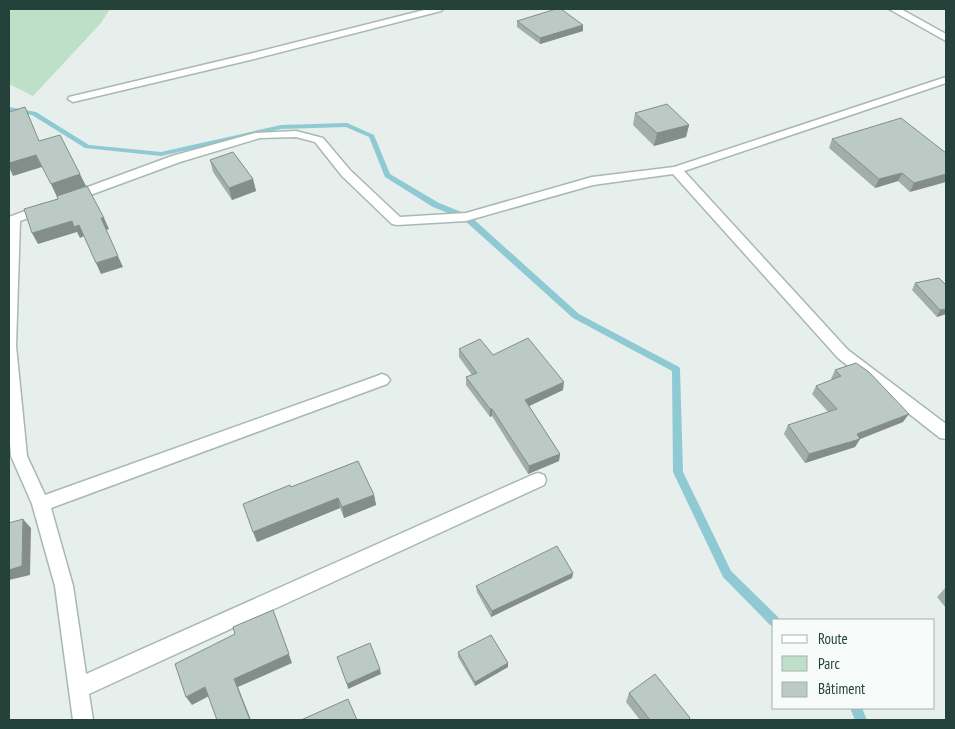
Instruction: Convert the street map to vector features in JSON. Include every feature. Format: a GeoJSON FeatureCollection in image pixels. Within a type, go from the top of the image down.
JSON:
{"type":"FeatureCollection","features":[{"type":"Feature","properties":{"kind":"street"},"geometry":{"type":"LineString","coordinates":[[73,99],[250,57],[438,9]]}},
{"type":"Feature","properties":{"kind":"street"},"geometry":{"type":"LineString","coordinates":[[894,9],[946,38]]}},
{"type":"Feature","properties":{"kind":"street"},"geometry":{"type":"LineString","coordinates":[[83,720],[64,586],[41,504],[19,456],[10,346],[14,219],[176,159],[259,135],[296,134],[319,140],[346,173],[397,222],[466,217],[592,181],[676,170],[946,80]]}},
{"type":"Feature","properties":{"kind":"street"},"geometry":{"type":"LineString","coordinates":[[676,170],[843,354],[946,433]]}},
{"type":"Feature","properties":{"kind":"street"},"geometry":{"type":"LineString","coordinates":[[41,504],[382,380]]}},
{"type":"Feature","properties":{"kind":"street"},"geometry":{"type":"LineString","coordinates":[[79,688],[538,480]]}},
{"type":"Feature","properties":{"kind":"green space"},"geometry":{"type":"Polygon","coordinates":[[[9,9],[110,9],[101,23],[33,96],[9,84],[9,9]]]}},
{"type":"Feature","properties":{"kind":"building"},"geometry":{"type":"Polygon","coordinates":[[[561,9],[583,25],[540,38],[517,21],[561,9]]]}},
{"type":"Feature","properties":{"kind":"building"},"geometry":{"type":"Polygon","coordinates":[[[667,104],[689,125],[657,133],[635,113],[667,104]]]}},
{"type":"Feature","properties":{"kind":"building"},"geometry":{"type":"Polygon","coordinates":[[[25,107],[39,141],[60,135],[80,174],[51,184],[36,155],[9,163],[9,112],[25,107]]]}},
{"type":"Feature","properties":{"kind":"building"},"geometry":{"type":"Polygon","coordinates":[[[901,118],[946,153],[946,174],[914,183],[902,173],[879,179],[832,139],[901,118]]]}},
{"type":"Feature","properties":{"kind":"building"},"geometry":{"type":"Polygon","coordinates":[[[233,152],[253,179],[229,188],[210,160],[233,152]]]}},
{"type":"Feature","properties":{"kind":"building"},"geometry":{"type":"Polygon","coordinates":[[[87,186],[104,218],[101,218],[118,256],[96,263],[79,225],[74,227],[72,221],[32,233],[24,209],[58,199],[57,196],[87,186]]]}},
{"type":"Feature","properties":{"kind":"building"},"geometry":{"type":"Polygon","coordinates":[[[939,278],[946,285],[946,309],[940,310],[915,283],[939,278]]]}},
{"type":"Feature","properties":{"kind":"building"},"geometry":{"type":"Polygon","coordinates":[[[528,338],[564,382],[525,400],[560,454],[529,466],[492,409],[490,409],[466,377],[477,373],[459,349],[480,339],[493,355],[528,338]]]}},
{"type":"Feature","properties":{"kind":"building"},"geometry":{"type":"Polygon","coordinates":[[[856,363],[869,372],[909,414],[857,434],[860,439],[809,454],[788,425],[837,409],[816,386],[841,376],[835,370],[856,363]]]}},
{"type":"Feature","properties":{"kind":"building"},"geometry":{"type":"Polygon","coordinates":[[[358,461],[374,495],[342,507],[338,498],[253,532],[243,504],[358,461]]]}},
{"type":"Feature","properties":{"kind":"building"},"geometry":{"type":"Polygon","coordinates":[[[23,519],[22,566],[9,570],[9,523],[23,519]]]}},
{"type":"Feature","properties":{"kind":"building"},"geometry":{"type":"Polygon","coordinates":[[[557,546],[573,573],[492,611],[476,586],[557,546]]]}},
{"type":"Feature","properties":{"kind":"building"},"geometry":{"type":"Polygon","coordinates":[[[273,610],[289,654],[234,679],[250,720],[217,720],[205,687],[186,697],[175,664],[235,634],[233,627],[273,610]]]}},
{"type":"Feature","properties":{"kind":"building"},"geometry":{"type":"Polygon","coordinates":[[[491,635],[508,663],[475,682],[458,652],[491,635]]]}},
{"type":"Feature","properties":{"kind":"building"},"geometry":{"type":"Polygon","coordinates":[[[370,643],[380,669],[347,684],[337,657],[370,643]]]}},
{"type":"Feature","properties":{"kind":"building"},"geometry":{"type":"Polygon","coordinates":[[[655,674],[690,718],[688,720],[650,720],[629,693],[655,674]]]}},
{"type":"Feature","properties":{"kind":"building"},"geometry":{"type":"Polygon","coordinates":[[[348,699],[357,720],[301,720],[348,699]]]}},
{"type":"Feature","properties":{"kind":"waterway"},"geometry":{"type":"LineString","coordinates":[[9,109],[34,113],[87,147],[161,154],[281,127],[347,125],[372,136],[387,175],[436,205],[466,217],[576,316],[676,369],[678,472],[727,574],[772,619]]}},
{"type":"Feature","properties":{"kind":"waterway"},"geometry":{"type":"LineString","coordinates":[[856,709],[861,720]]}}]}
